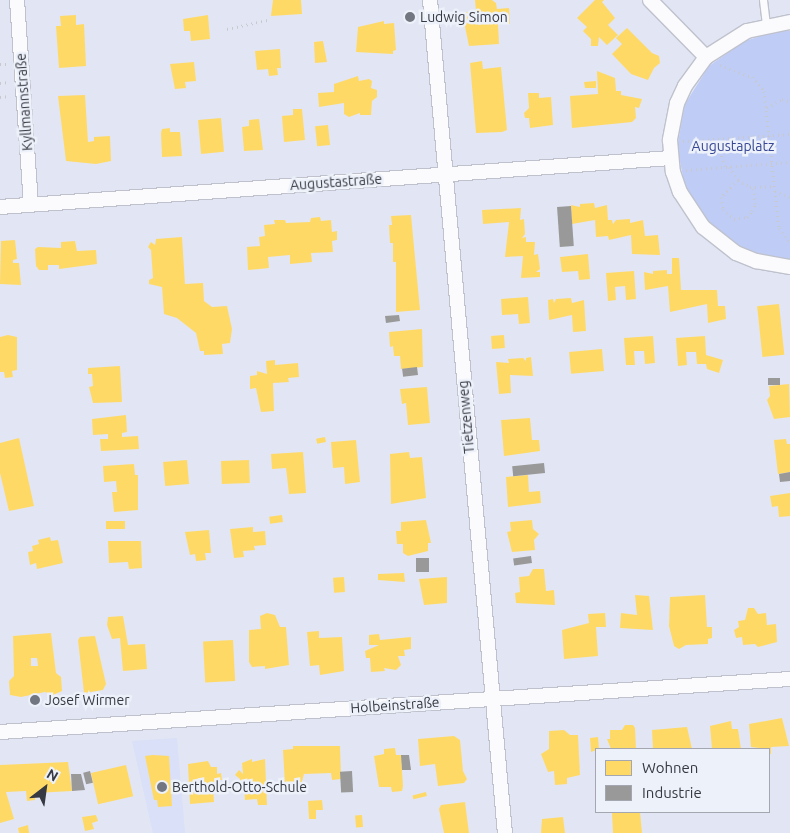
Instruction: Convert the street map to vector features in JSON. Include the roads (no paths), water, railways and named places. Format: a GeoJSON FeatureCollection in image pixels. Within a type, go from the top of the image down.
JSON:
{"type":"FeatureCollection","features":[{"type":"Feature","properties":{"kind":"street","name":"Kyllmannstraße"},"geometry":{"type":"LineString","coordinates":[[17,0],[31,205]]}},
{"type":"Feature","properties":{"kind":"street","name":"Tietzenweg"},"geometry":{"type":"LineString","coordinates":[[430,0],[491,698],[505,833]]}},
{"type":"Feature","properties":{"kind":"street"},"geometry":{"type":"LineString","coordinates":[[650,0],[711,59]]}},
{"type":"Feature","properties":{"kind":"street"},"geometry":{"type":"LineString","coordinates":[[790,22],[766,24],[728,40],[685,86],[677,103],[671,131],[671,158],[683,198],[713,237],[736,253],[756,261],[790,267]]}},
{"type":"Feature","properties":{"kind":"street","name":"Augustastraße"},"geometry":{"type":"LineString","coordinates":[[0,207],[671,158]]}},
{"type":"Feature","properties":{"kind":"street","name":"Holbeinstraße"},"geometry":{"type":"LineString","coordinates":[[0,732],[790,679]]}},
{"type":"Feature","properties":{"kind":"lane"},"geometry":{"type":"LineString","coordinates":[[763,0],[766,24]]}},
{"type":"Feature","properties":{"kind":"place","name":"Ludwig Simon"},"geometry":{"type":"Point","coordinates":[410,17]}},
{"type":"Feature","properties":{"kind":"place","name":"Josef Wirmer"},"geometry":{"type":"Point","coordinates":[35,700]}},
{"type":"Feature","properties":{"kind":"place","name":"Berthold-Otto-Schule"},"geometry":{"type":"Point","coordinates":[162,787]}},
{"type":"Feature","properties":{"kind":"park label","name":"Augustaplatz"},"geometry":{"type":"Point","coordinates":[733,146]}}]}
